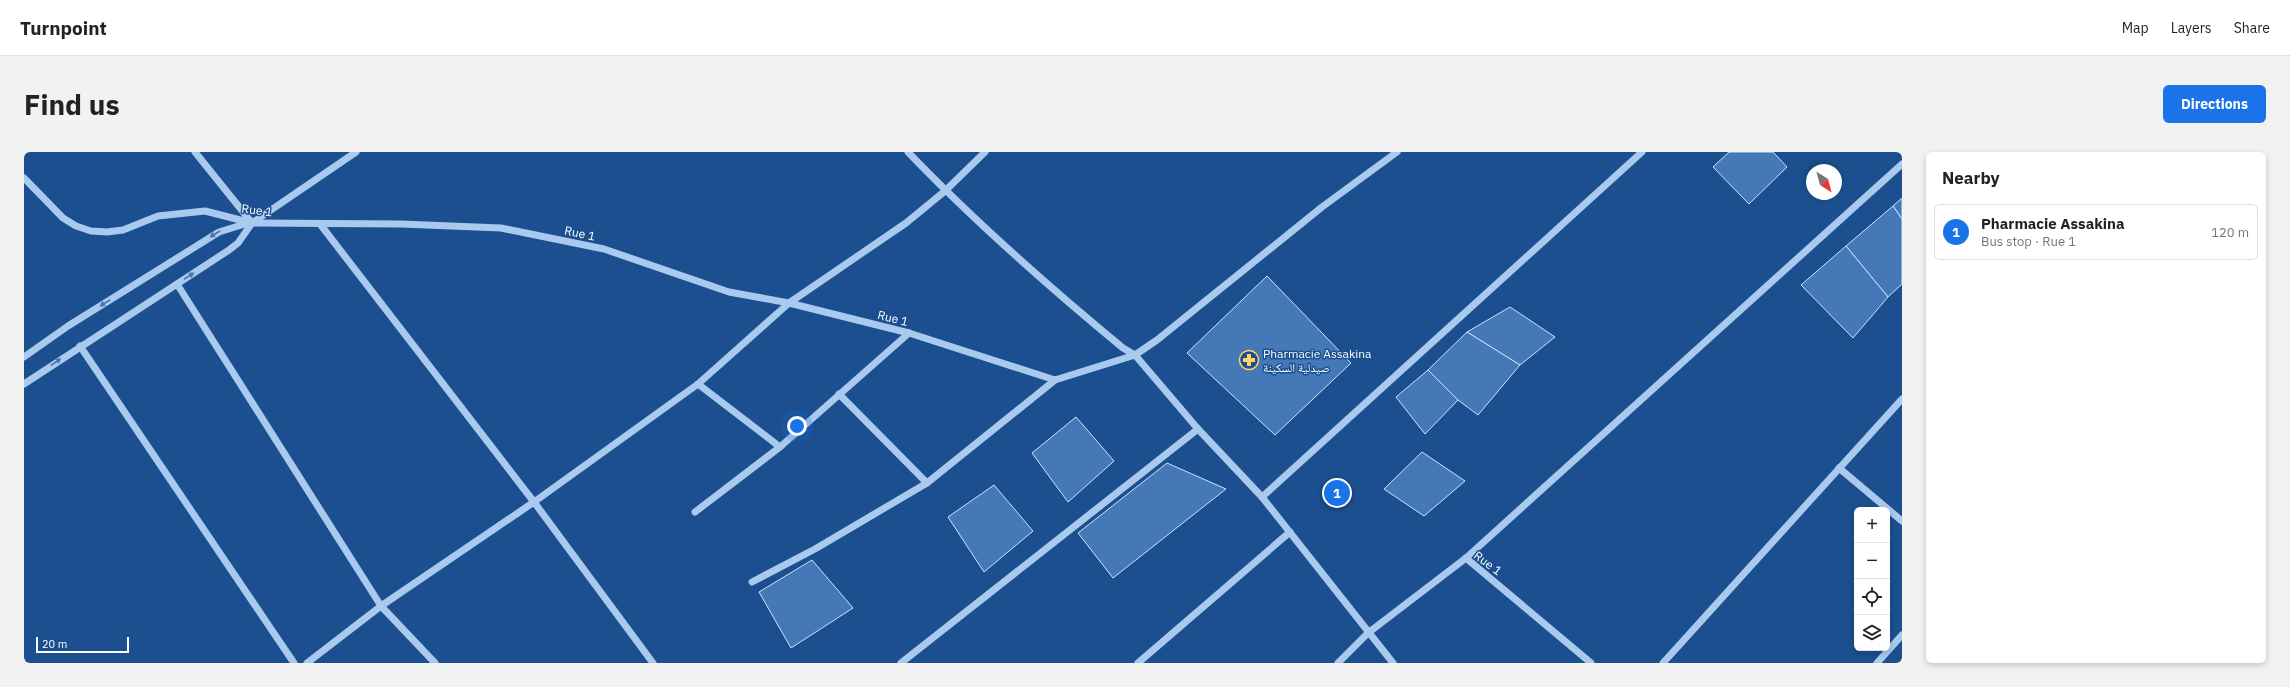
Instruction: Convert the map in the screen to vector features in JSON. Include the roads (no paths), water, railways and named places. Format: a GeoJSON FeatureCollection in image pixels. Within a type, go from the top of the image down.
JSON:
{"type":"FeatureCollection","features":[{"type":"Feature","properties":{"kind":"street"},"geometry":{"type":"LineString","coordinates":[[195,152],[252,223]]}},
{"type":"Feature","properties":{"kind":"street"},"geometry":{"type":"LineString","coordinates":[[24,384],[238,243],[252,223],[356,152]]}},
{"type":"Feature","properties":{"kind":"street"},"geometry":{"type":"LineString","coordinates":[[908,152],[945,191],[1055,292],[1123,348],[1136,355],[1198,429],[1262,496],[1393,663]]}},
{"type":"Feature","properties":{"kind":"street"},"geometry":{"type":"LineString","coordinates":[[307,663],[381,606],[534,502],[698,384],[789,303],[906,223],[945,191],[985,152]]}},
{"type":"Feature","properties":{"kind":"street"},"geometry":{"type":"LineString","coordinates":[[752,582],[815,549],[927,483],[1055,380],[1136,355],[1157,340],[1322,207],[1397,152]]}},
{"type":"Feature","properties":{"kind":"street"},"geometry":{"type":"LineString","coordinates":[[1262,496],[1642,152]]}},
{"type":"Feature","properties":{"kind":"street"},"geometry":{"type":"LineString","coordinates":[[1466,558],[1902,164]]}},
{"type":"Feature","properties":{"kind":"street","name":"Rue 1"},"geometry":{"type":"LineString","coordinates":[[24,178],[63,218],[76,226],[91,231],[107,232],[123,230],[158,216],[179,212],[205,211],[252,223],[401,224],[501,228],[604,249],[729,292],[789,303],[909,333],[1055,380]]}},
{"type":"Feature","properties":{"kind":"street"},"geometry":{"type":"LineString","coordinates":[[24,357],[68,326],[219,232],[235,226],[252,223]]}},
{"type":"Feature","properties":{"kind":"street"},"geometry":{"type":"LineString","coordinates":[[320,224],[534,502],[653,663]]}},
{"type":"Feature","properties":{"kind":"street"},"geometry":{"type":"LineString","coordinates":[[176,284],[381,606],[435,663]]}},
{"type":"Feature","properties":{"kind":"street"},"geometry":{"type":"LineString","coordinates":[[695,512],[780,447],[909,333]]}},
{"type":"Feature","properties":{"kind":"street"},"geometry":{"type":"LineString","coordinates":[[80,346],[294,663]]}},
{"type":"Feature","properties":{"kind":"street"},"geometry":{"type":"LineString","coordinates":[[698,384],[780,447]]}},
{"type":"Feature","properties":{"kind":"street"},"geometry":{"type":"LineString","coordinates":[[839,394],[927,483]]}},
{"type":"Feature","properties":{"kind":"street"},"geometry":{"type":"LineString","coordinates":[[1663,663],[1902,399]]}},
{"type":"Feature","properties":{"kind":"street"},"geometry":{"type":"LineString","coordinates":[[901,663],[1198,429]]}},
{"type":"Feature","properties":{"kind":"street"},"geometry":{"type":"LineString","coordinates":[[1839,468],[1902,521]]}},
{"type":"Feature","properties":{"kind":"street"},"geometry":{"type":"LineString","coordinates":[[1138,663],[1290,532]]}},
{"type":"Feature","properties":{"kind":"street","name":"Rue 1"},"geometry":{"type":"LineString","coordinates":[[1338,663],[1368,633],[1466,558],[1590,663]]}},
{"type":"Feature","properties":{"kind":"street"},"geometry":{"type":"LineString","coordinates":[[1877,663],[1902,635]]}},
{"type":"Feature","properties":{"kind":"place","name":"Pharmacie Assakina صيدلية السكينة"},"geometry":{"type":"Point","coordinates":[1249,360]}},
{"type":"Feature","properties":{"kind":"place","name":"Pharmacie Assakina"},"geometry":{"type":"Point","coordinates":[1337,493]}}]}
